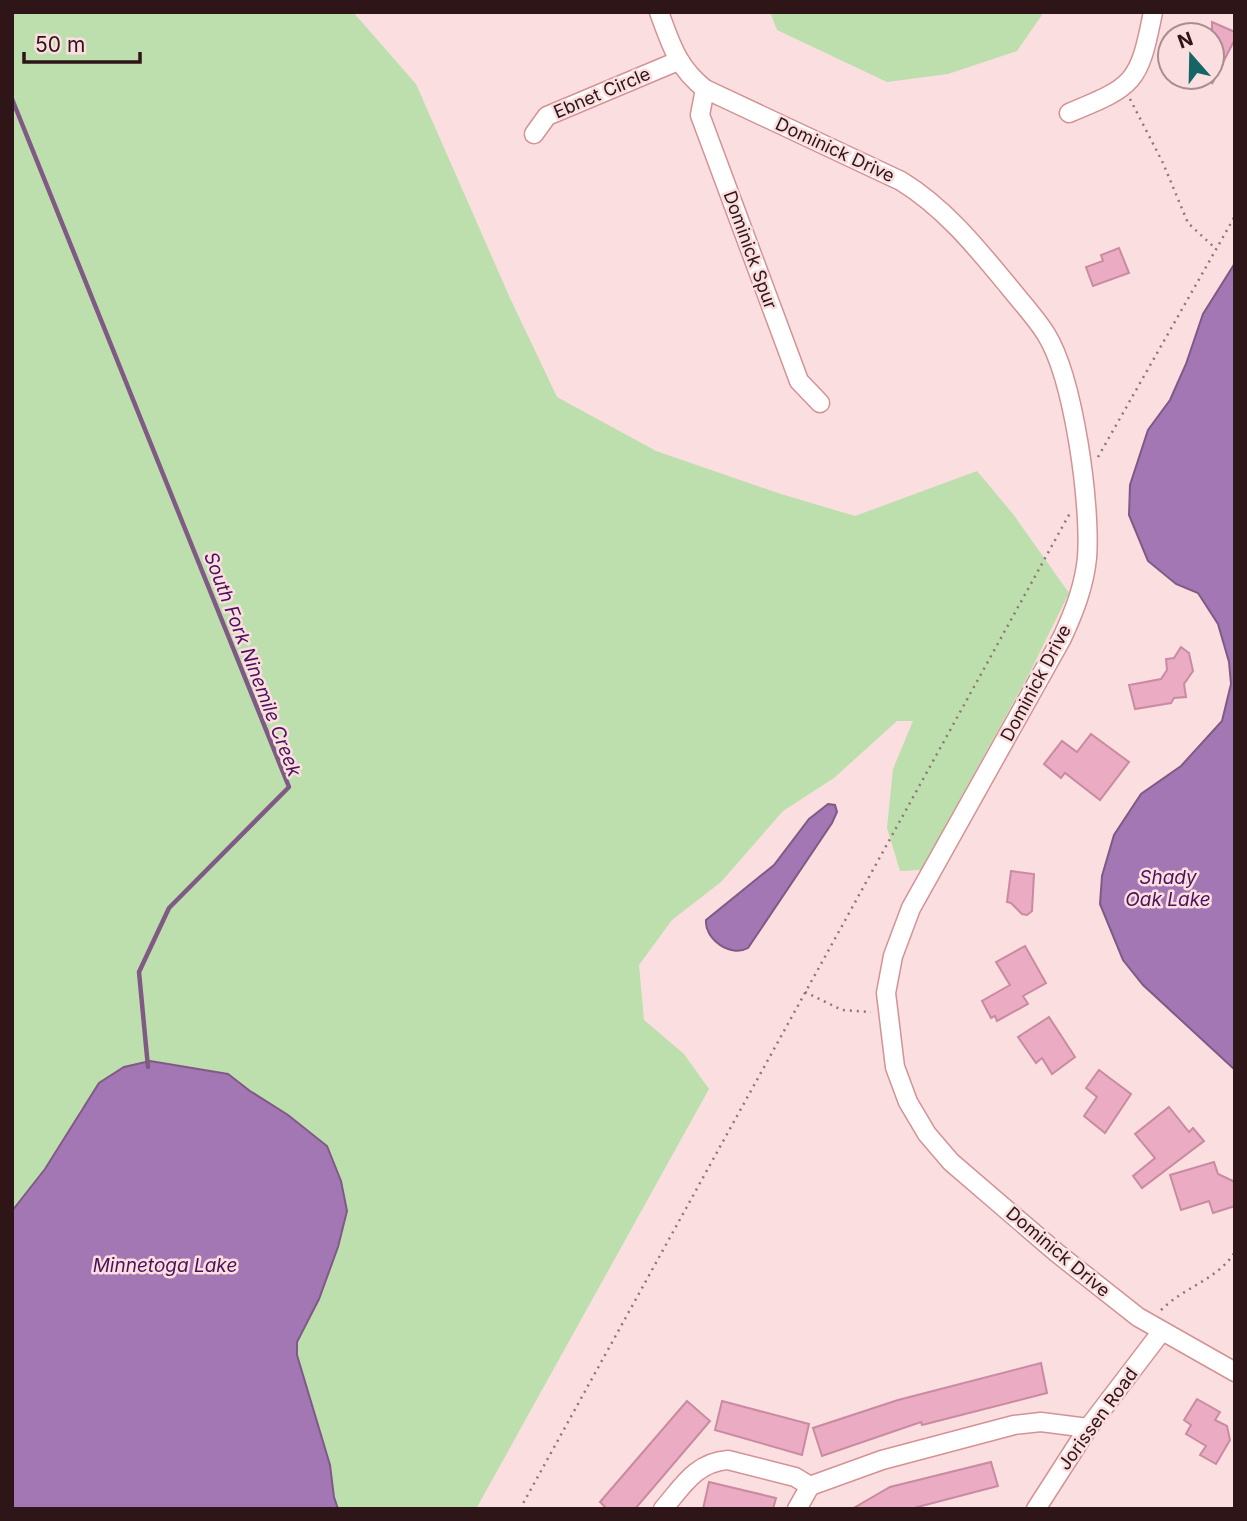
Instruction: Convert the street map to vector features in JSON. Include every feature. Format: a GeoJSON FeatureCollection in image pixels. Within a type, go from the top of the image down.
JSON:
{"type":"FeatureCollection","features":[{"type":"Feature","properties":{"kind":"street","name":"Dominick Drive"},"geometry":{"type":"LineString","coordinates":[[659,12],[678,61],[689,77],[705,89],[901,181],[925,196],[950,218],[1047,335],[1068,387],[1084,483],[1087,550],[1078,601],[1062,638],[911,908],[893,956],[886,993],[895,1067],[908,1102],[927,1134],[951,1162],[1138,1317],[1159,1323],[1235,1372]]}},
{"type":"Feature","properties":{"kind":"street"},"geometry":{"type":"LineString","coordinates":[[1069,113],[1124,87],[1137,73],[1145,54],[1153,12]]}},
{"type":"Feature","properties":{"kind":"street","name":"Ebnet Circle"},"geometry":{"type":"LineString","coordinates":[[534,134],[547,116],[678,61]]}},
{"type":"Feature","properties":{"kind":"street","name":"Dominick Spur"},"geometry":{"type":"LineString","coordinates":[[705,89],[700,115],[704,128],[799,381],[820,403]]}},
{"type":"Feature","properties":{"kind":"street","name":"Jorissen Road"},"geometry":{"type":"LineString","coordinates":[[1037,1509],[1159,1323]]}},
{"type":"Feature","properties":{"kind":"street"},"geometry":{"type":"LineString","coordinates":[[797,1509],[810,1486],[882,1460],[1014,1425],[1041,1422],[1088,1428]]}},
{"type":"Feature","properties":{"kind":"street"},"geometry":{"type":"LineString","coordinates":[[663,1509],[692,1474],[709,1462],[718,1460],[728,1460],[795,1477],[810,1486]]}},
{"type":"Feature","properties":{"kind":"path"},"geometry":{"type":"LineString","coordinates":[[1124,87],[1163,163],[1188,223],[1216,250]]}},
{"type":"Feature","properties":{"kind":"path"},"geometry":{"type":"LineString","coordinates":[[1097,459],[1235,216]]}},
{"type":"Feature","properties":{"kind":"path"},"geometry":{"type":"LineString","coordinates":[[520,1509],[977,684],[1084,483]]}},
{"type":"Feature","properties":{"kind":"path"},"geometry":{"type":"LineString","coordinates":[[805,992],[842,1010],[874,1012]]}},
{"type":"Feature","properties":{"kind":"path"},"geometry":{"type":"LineString","coordinates":[[1159,1323],[1182,1292],[1219,1272],[1235,1252]]}},
{"type":"Feature","properties":{"kind":"green space"},"geometry":{"type":"Polygon","coordinates":[[[12,12],[353,12],[416,84],[510,298],[557,397],[656,451],[855,516],[977,471],[1013,514],[1069,593],[1029,674],[921,870],[900,871],[887,828],[893,769],[913,721],[897,721],[834,778],[783,811],[721,882],[672,920],[639,965],[644,1020],[684,1054],[709,1089],[476,1509],[338,1509],[330,1465],[297,1355],[297,1342],[319,1299],[338,1247],[341,1181],[326,1146],[288,1115],[228,1074],[150,1061],[81,1109],[66,1138],[12,1211],[12,12]]]}},
{"type":"Feature","properties":{"kind":"green space"},"geometry":{"type":"Polygon","coordinates":[[[770,12],[1044,12],[1017,51],[948,74],[887,82],[777,30],[770,12]]]}},
{"type":"Feature","properties":{"kind":"water","name":"Shady Oak Lake"},"geometry":{"type":"Polygon","coordinates":[[[1235,263],[1235,1070],[1143,985],[1123,960],[1100,904],[1102,876],[1114,835],[1141,794],[1181,766],[1222,721],[1231,684],[1229,662],[1218,624],[1198,593],[1176,584],[1148,561],[1129,515],[1130,485],[1148,430],[1170,400],[1203,314],[1235,263]]]}},
{"type":"Feature","properties":{"kind":"water"},"geometry":{"type":"Polygon","coordinates":[[[828,804],[835,805],[837,812],[832,823],[748,948],[734,951],[720,945],[709,934],[706,920],[774,865],[809,819],[828,804]]]}},
{"type":"Feature","properties":{"kind":"water","name":"Minnetoga Lake"},"geometry":{"type":"Polygon","coordinates":[[[150,1061],[228,1074],[288,1115],[327,1146],[341,1181],[347,1211],[338,1247],[319,1299],[297,1342],[297,1355],[330,1465],[338,1509],[12,1509],[12,1211],[45,1169],[99,1083],[124,1067],[150,1061]]]}},
{"type":"Feature","properties":{"kind":"building"},"geometry":{"type":"Polygon","coordinates":[[[1226,28],[1235,32],[1235,39],[1226,57],[1226,28]]]}},
{"type":"Feature","properties":{"kind":"building"},"geometry":{"type":"Polygon","coordinates":[[[1119,248],[1129,273],[1093,286],[1086,267],[1103,261],[1101,255],[1119,248]]]}},
{"type":"Feature","properties":{"kind":"building"},"geometry":{"type":"Polygon","coordinates":[[[1181,647],[1189,653],[1193,671],[1184,684],[1186,697],[1174,698],[1171,703],[1135,709],[1129,685],[1161,679],[1167,670],[1166,659],[1174,658],[1181,647]]]}},
{"type":"Feature","properties":{"kind":"building"},"geometry":{"type":"Polygon","coordinates":[[[1091,734],[1129,762],[1100,800],[1065,773],[1061,778],[1044,764],[1062,741],[1077,752],[1091,734]]]}},
{"type":"Feature","properties":{"kind":"building"},"geometry":{"type":"Polygon","coordinates":[[[1011,871],[1034,874],[1032,911],[1027,915],[1007,902],[1011,871]]]}},
{"type":"Feature","properties":{"kind":"building"},"geometry":{"type":"Polygon","coordinates":[[[1025,946],[1046,983],[1023,996],[1028,1004],[997,1021],[995,1016],[991,1018],[982,1001],[1010,985],[996,962],[1025,946]]]}},
{"type":"Feature","properties":{"kind":"building"},"geometry":{"type":"Polygon","coordinates":[[[1049,1017],[1075,1057],[1052,1074],[1042,1058],[1036,1063],[1018,1037],[1049,1017]]]}},
{"type":"Feature","properties":{"kind":"building"},"geometry":{"type":"Polygon","coordinates":[[[1099,1070],[1131,1094],[1105,1133],[1084,1116],[1097,1097],[1086,1088],[1099,1070]]]}},
{"type":"Feature","properties":{"kind":"building"},"geometry":{"type":"Polygon","coordinates":[[[1169,1107],[1189,1132],[1193,1128],[1204,1141],[1142,1188],[1133,1176],[1155,1158],[1135,1134],[1169,1107]]]}},
{"type":"Feature","properties":{"kind":"building"},"geometry":{"type":"Polygon","coordinates":[[[1214,1162],[1218,1174],[1235,1182],[1235,1206],[1213,1213],[1209,1201],[1181,1210],[1170,1175],[1214,1162]]]}},
{"type":"Feature","properties":{"kind":"building"},"geometry":{"type":"Polygon","coordinates":[[[1041,1363],[1047,1393],[922,1425],[921,1422],[822,1456],[813,1428],[898,1400],[1041,1363]]]}},
{"type":"Feature","properties":{"kind":"building"},"geometry":{"type":"Polygon","coordinates":[[[1197,1399],[1220,1412],[1215,1420],[1227,1426],[1230,1440],[1216,1464],[1200,1455],[1206,1446],[1186,1434],[1191,1425],[1184,1420],[1197,1399]]]}},
{"type":"Feature","properties":{"kind":"building"},"geometry":{"type":"Polygon","coordinates":[[[687,1401],[710,1421],[635,1509],[607,1509],[600,1502],[687,1401]]]}},
{"type":"Feature","properties":{"kind":"building"},"geometry":{"type":"Polygon","coordinates":[[[722,1401],[809,1424],[802,1455],[715,1430],[722,1401]]]}},
{"type":"Feature","properties":{"kind":"building"},"geometry":{"type":"Polygon","coordinates":[[[991,1462],[998,1486],[910,1509],[852,1509],[890,1487],[991,1462]]]}},
{"type":"Feature","properties":{"kind":"building"},"geometry":{"type":"Polygon","coordinates":[[[709,1482],[776,1498],[773,1509],[703,1509],[709,1482]]]}},
{"type":"Feature","properties":{"kind":"waterway","name":"South Fork Ninemile Creek"},"geometry":{"type":"LineString","coordinates":[[12,99],[289,787],[169,908],[139,972],[148,1067]]}}]}
